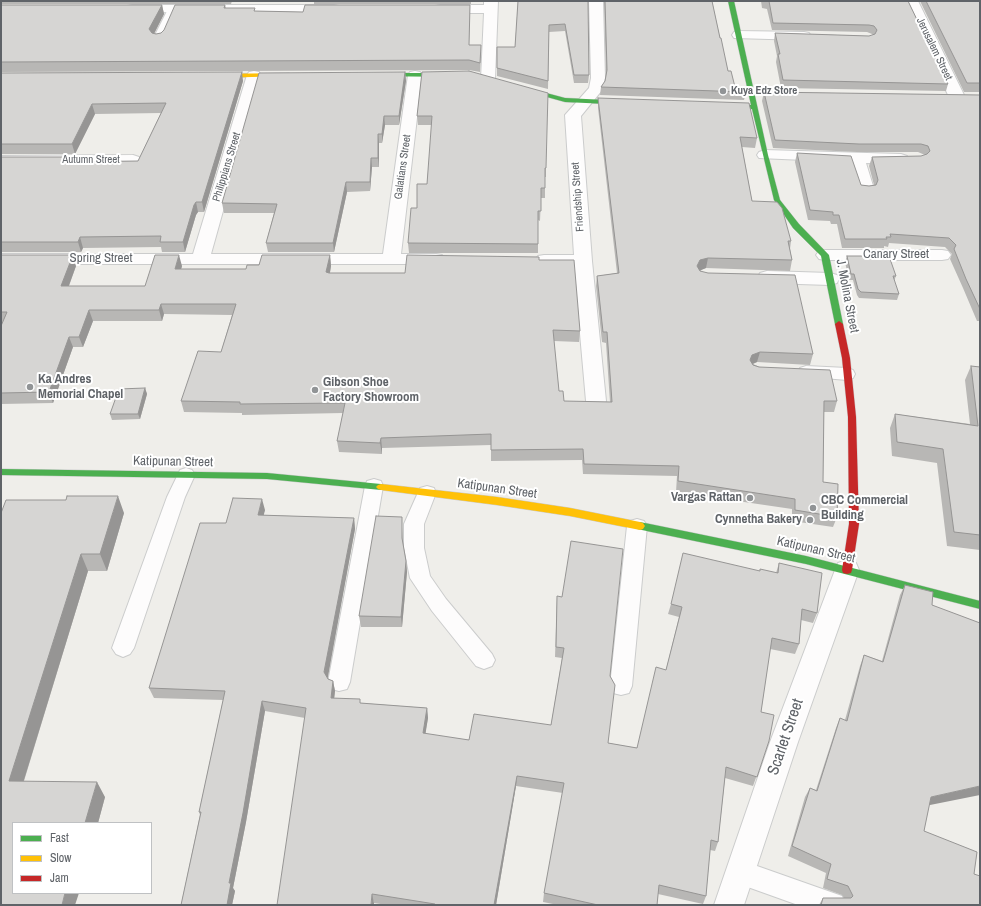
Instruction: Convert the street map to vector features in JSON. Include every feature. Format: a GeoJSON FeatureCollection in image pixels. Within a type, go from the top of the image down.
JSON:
{"type":"FeatureCollection","features":[{"type":"Feature","properties":{"kind":"street","name":"Friendship Street"},"geometry":{"type":"LineString","coordinates":[[596,1],[598,78],[596,89],[573,115],[583,261],[596,401]]}},
{"type":"Feature","properties":{"kind":"street","name":"J. Molina Street"},"geometry":{"type":"LineString","coordinates":[[731,1],[765,155],[778,200],[796,226],[825,255],[830,279],[847,374],[852,417],[854,524],[847,570]]}},
{"type":"Feature","properties":{"kind":"street","name":"Jerusalem Street"},"geometry":{"type":"LineString","coordinates":[[911,1],[957,97]]}},
{"type":"Feature","properties":{"kind":"street"},"geometry":{"type":"LineString","coordinates":[[428,9],[491,5],[489,79]]}},
{"type":"Feature","properties":{"kind":"street"},"geometry":{"type":"LineString","coordinates":[[118,9],[348,9]]}},
{"type":"Feature","properties":{"kind":"street"},"geometry":{"type":"LineString","coordinates":[[739,35],[814,37]]}},
{"type":"Feature","properties":{"kind":"street"},"geometry":{"type":"LineString","coordinates":[[207,76],[300,75]]}},
{"type":"Feature","properties":{"kind":"street"},"geometry":{"type":"LineString","coordinates":[[369,75],[461,75]]}},
{"type":"Feature","properties":{"kind":"street","name":"Galatians Street"},"geometry":{"type":"LineString","coordinates":[[391,259],[415,75]]}},
{"type":"Feature","properties":{"kind":"street","name":"Philippians Street"},"geometry":{"type":"LineString","coordinates":[[200,259],[254,76]]}},
{"type":"Feature","properties":{"kind":"street"},"geometry":{"type":"LineString","coordinates":[[511,85],[565,100],[639,103]]}},
{"type":"Feature","properties":{"kind":"street"},"geometry":{"type":"LineString","coordinates":[[708,105],[753,100],[768,94]]}},
{"type":"Feature","properties":{"kind":"street"},"geometry":{"type":"LineString","coordinates":[[942,97],[972,98]]}},
{"type":"Feature","properties":{"kind":"street"},"geometry":{"type":"LineString","coordinates":[[765,155],[918,160]]}},
{"type":"Feature","properties":{"kind":"street"},"geometry":{"type":"LineString","coordinates":[[857,159],[866,189]]}},
{"type":"Feature","properties":{"kind":"street","name":"Autumn Street"},"geometry":{"type":"LineString","coordinates":[[1,161],[133,160]]}},
{"type":"Feature","properties":{"kind":"street","name":"Canary Street"},"geometry":{"type":"LineString","coordinates":[[825,255],[942,255]]}},
{"type":"Feature","properties":{"kind":"street","name":"Spring Street"},"geometry":{"type":"LineString","coordinates":[[1,259],[452,259]]}},
{"type":"Feature","properties":{"kind":"street"},"geometry":{"type":"LineString","coordinates":[[529,260],[583,261]]}},
{"type":"Feature","properties":{"kind":"street"},"geometry":{"type":"LineString","coordinates":[[752,277],[830,279]]}},
{"type":"Feature","properties":{"kind":"street","name":"Katipunan Street"},"geometry":{"type":"LineString","coordinates":[[1,472],[267,476],[374,486],[497,501],[570,512],[806,560],[980,605]]}},
{"type":"Feature","properties":{"kind":"street","name":"Scarlet Street"},"geometry":{"type":"LineString","coordinates":[[729,905],[784,742],[847,570]]}},
{"type":"Feature","properties":{"kind":"lane"},"geometry":{"type":"LineString","coordinates":[[159,39],[173,9]]}},
{"type":"Feature","properties":{"kind":"lane"},"geometry":{"type":"LineString","coordinates":[[787,371],[847,374]]}},
{"type":"Feature","properties":{"kind":"lane"},"geometry":{"type":"LineString","coordinates":[[123,648],[176,497],[186,475]]}},
{"type":"Feature","properties":{"kind":"lane"},"geometry":{"type":"LineString","coordinates":[[339,682],[374,486]]}},
{"type":"Feature","properties":{"kind":"lane"},"geometry":{"type":"LineString","coordinates":[[427,493],[414,524],[414,548],[420,578],[438,605],[484,660]]}},
{"type":"Feature","properties":{"kind":"lane"},"geometry":{"type":"LineString","coordinates":[[621,686],[637,526]]}},
{"type":"Feature","properties":{"kind":"lane"},"geometry":{"type":"LineString","coordinates":[[740,872],[833,905]]}},
{"type":"Feature","properties":{"kind":"building"},"geometry":{"type":"Polygon","coordinates":[[[518,1],[588,1],[589,75],[574,75],[565,24],[549,25],[548,81],[497,68],[497,47],[515,47],[518,1]]]}},
{"type":"Feature","properties":{"kind":"building"},"geometry":{"type":"Polygon","coordinates":[[[605,1],[712,1],[728,71],[731,71],[735,87],[744,87],[746,92],[601,87],[605,81],[607,70],[605,1]]]}},
{"type":"Feature","properties":{"kind":"building"},"geometry":{"type":"Polygon","coordinates":[[[769,1],[908,1],[948,84],[783,80],[778,54],[780,54],[775,33],[869,36],[875,34],[877,30],[874,26],[869,25],[773,23],[769,1]]]}},
{"type":"Feature","properties":{"kind":"building"},"geometry":{"type":"Polygon","coordinates":[[[926,1],[980,1],[980,83],[967,83],[926,1]]]}},
{"type":"Feature","properties":{"kind":"building"},"geometry":{"type":"Polygon","coordinates":[[[1,5],[162,5],[149,29],[152,33],[156,34],[161,33],[164,30],[175,5],[225,5],[224,8],[255,8],[254,11],[303,12],[305,5],[470,5],[469,45],[481,45],[480,63],[469,60],[1,62],[1,5]]]}},
{"type":"Feature","properties":{"kind":"building"},"geometry":{"type":"Polygon","coordinates":[[[469,71],[548,93],[545,188],[541,188],[541,211],[538,211],[538,244],[408,243],[411,208],[417,208],[417,184],[427,184],[432,116],[417,116],[422,72],[469,71]]]}},
{"type":"Feature","properties":{"kind":"building"},"geometry":{"type":"Polygon","coordinates":[[[242,72],[202,202],[196,202],[194,205],[183,242],[160,242],[161,236],[80,237],[78,242],[1,242],[1,157],[65,157],[62,162],[138,161],[166,103],[92,104],[72,144],[1,144],[1,73],[242,72]]]}},
{"type":"Feature","properties":{"kind":"building"},"geometry":{"type":"Polygon","coordinates":[[[405,72],[399,116],[384,116],[382,134],[378,134],[378,158],[371,158],[370,182],[346,182],[333,243],[266,243],[277,204],[222,203],[259,73],[405,72]]]}},
{"type":"Feature","properties":{"kind":"building"},"geometry":{"type":"Polygon","coordinates":[[[764,92],[980,95],[980,309],[954,249],[956,245],[949,238],[890,234],[891,237],[886,237],[887,239],[845,239],[839,215],[833,215],[833,212],[810,210],[797,153],[851,156],[861,185],[869,186],[876,185],[878,180],[872,157],[921,156],[930,151],[928,146],[921,144],[859,144],[775,140],[764,92]]]}},
{"type":"Feature","properties":{"kind":"building"},"geometry":{"type":"Polygon","coordinates":[[[598,98],[749,103],[757,138],[740,137],[752,201],[777,202],[782,208],[791,241],[788,241],[792,260],[708,258],[700,260],[697,266],[700,271],[708,273],[795,275],[813,354],[760,352],[752,355],[750,360],[753,365],[759,367],[830,370],[837,401],[824,401],[823,482],[838,484],[837,517],[795,510],[795,499],[678,481],[679,466],[584,464],[583,449],[491,450],[491,434],[381,438],[380,443],[337,441],[345,403],[240,404],[240,402],[181,401],[198,351],[221,352],[236,304],[161,304],[159,310],[89,310],[79,337],[69,337],[49,392],[1,393],[1,326],[7,312],[1,312],[1,255],[73,255],[61,286],[145,286],[155,255],[179,255],[175,269],[246,269],[247,265],[259,265],[262,255],[330,255],[326,272],[329,273],[405,273],[407,255],[539,257],[539,260],[574,260],[580,331],[553,330],[559,391],[563,391],[564,401],[612,402],[607,332],[603,332],[597,276],[619,273],[598,98]]]}},
{"type":"Feature","properties":{"kind":"building"},"geometry":{"type":"Polygon","coordinates":[[[847,256],[889,256],[896,276],[893,276],[899,294],[861,292],[858,289],[854,274],[851,274],[847,256]]]}},
{"type":"Feature","properties":{"kind":"building"},"geometry":{"type":"Polygon","coordinates":[[[971,366],[980,367],[980,535],[954,532],[943,449],[897,442],[895,414],[978,426],[971,366]]]}},
{"type":"Feature","properties":{"kind":"building"},"geometry":{"type":"Polygon","coordinates":[[[145,388],[138,414],[110,414],[119,389],[145,388]]]}},
{"type":"Feature","properties":{"kind":"building"},"geometry":{"type":"Polygon","coordinates":[[[67,496],[118,496],[100,554],[81,554],[9,781],[97,782],[85,822],[12,822],[12,894],[65,894],[62,905],[1,905],[1,513],[6,500],[66,500],[67,496]]]}},
{"type":"Feature","properties":{"kind":"building"},"geometry":{"type":"Polygon","coordinates":[[[233,498],[262,499],[258,515],[354,518],[324,672],[328,679],[333,681],[331,698],[360,699],[360,703],[427,708],[423,733],[469,740],[474,714],[551,725],[564,648],[556,647],[557,596],[562,597],[571,541],[623,549],[610,676],[615,685],[608,743],[637,748],[656,667],[666,670],[682,607],[671,604],[683,553],[760,571],[760,569],[778,573],[779,563],[822,573],[817,613],[802,609],[799,644],[772,638],[761,712],[774,715],[769,741],[757,777],[726,767],[718,842],[711,840],[706,896],[659,885],[657,905],[598,905],[544,893],[564,783],[517,776],[494,905],[435,905],[372,894],[371,905],[277,905],[306,708],[262,701],[243,813],[229,883],[231,883],[227,905],[181,905],[225,691],[149,688],[200,523],[226,523],[233,498]]]}},
{"type":"Feature","properties":{"kind":"building"},"geometry":{"type":"Polygon","coordinates":[[[376,516],[402,517],[402,538],[406,561],[401,617],[359,616],[376,516]]]}},
{"type":"Feature","properties":{"kind":"building"},"geometry":{"type":"Polygon","coordinates":[[[905,585],[933,592],[932,605],[980,623],[980,786],[931,797],[924,831],[977,852],[974,874],[980,876],[980,905],[821,905],[823,898],[851,898],[853,896],[848,886],[827,879],[831,864],[792,846],[810,788],[817,791],[840,718],[847,721],[864,655],[883,662],[905,585]]]}},
{"type":"Feature","properties":{"kind":"traffic: fast"},"geometry":{"type":"LineString","coordinates":[[731,1],[765,155],[777,200],[796,226],[825,255],[839,324]]}},
{"type":"Feature","properties":{"kind":"traffic: fast"},"geometry":{"type":"LineString","coordinates":[[375,75],[451,75]]}},
{"type":"Feature","properties":{"kind":"traffic: fast"},"geometry":{"type":"LineString","coordinates":[[520,88],[565,100],[628,103]]}},
{"type":"Feature","properties":{"kind":"traffic: fast"},"geometry":{"type":"LineString","coordinates":[[720,106],[755,107]]}},
{"type":"Feature","properties":{"kind":"traffic: fast"},"geometry":{"type":"LineString","coordinates":[[1,472],[267,476],[381,487]]}},
{"type":"Feature","properties":{"kind":"traffic: fast"},"geometry":{"type":"LineString","coordinates":[[640,526],[806,560],[980,605]]}},
{"type":"Feature","properties":{"kind":"traffic: slow"},"geometry":{"type":"LineString","coordinates":[[213,76],[289,75]]}},
{"type":"Feature","properties":{"kind":"traffic: slow"},"geometry":{"type":"LineString","coordinates":[[381,487],[497,501],[570,512],[640,526]]}},
{"type":"Feature","properties":{"kind":"traffic: jam"},"geometry":{"type":"LineString","coordinates":[[839,324],[846,358],[852,417],[854,524],[847,570]]}},
{"type":"Feature","properties":{"kind":"place","name":"Kuya Edz Store"},"geometry":{"type":"Point","coordinates":[723,91]}},
{"type":"Feature","properties":{"kind":"place","name":"Ka Andres Memorial Chapel"},"geometry":{"type":"Point","coordinates":[30,387]}},
{"type":"Feature","properties":{"kind":"place","name":"Gibson Shoe Factory Showroom"},"geometry":{"type":"Point","coordinates":[315,390]}},
{"type":"Feature","properties":{"kind":"place","name":"Vargas Rattan"},"geometry":{"type":"Point","coordinates":[750,498]}},
{"type":"Feature","properties":{"kind":"place","name":"CBC Commercial Building"},"geometry":{"type":"Point","coordinates":[813,508]}},
{"type":"Feature","properties":{"kind":"place","name":"Cynnetha Bakery"},"geometry":{"type":"Point","coordinates":[810,520]}}]}
